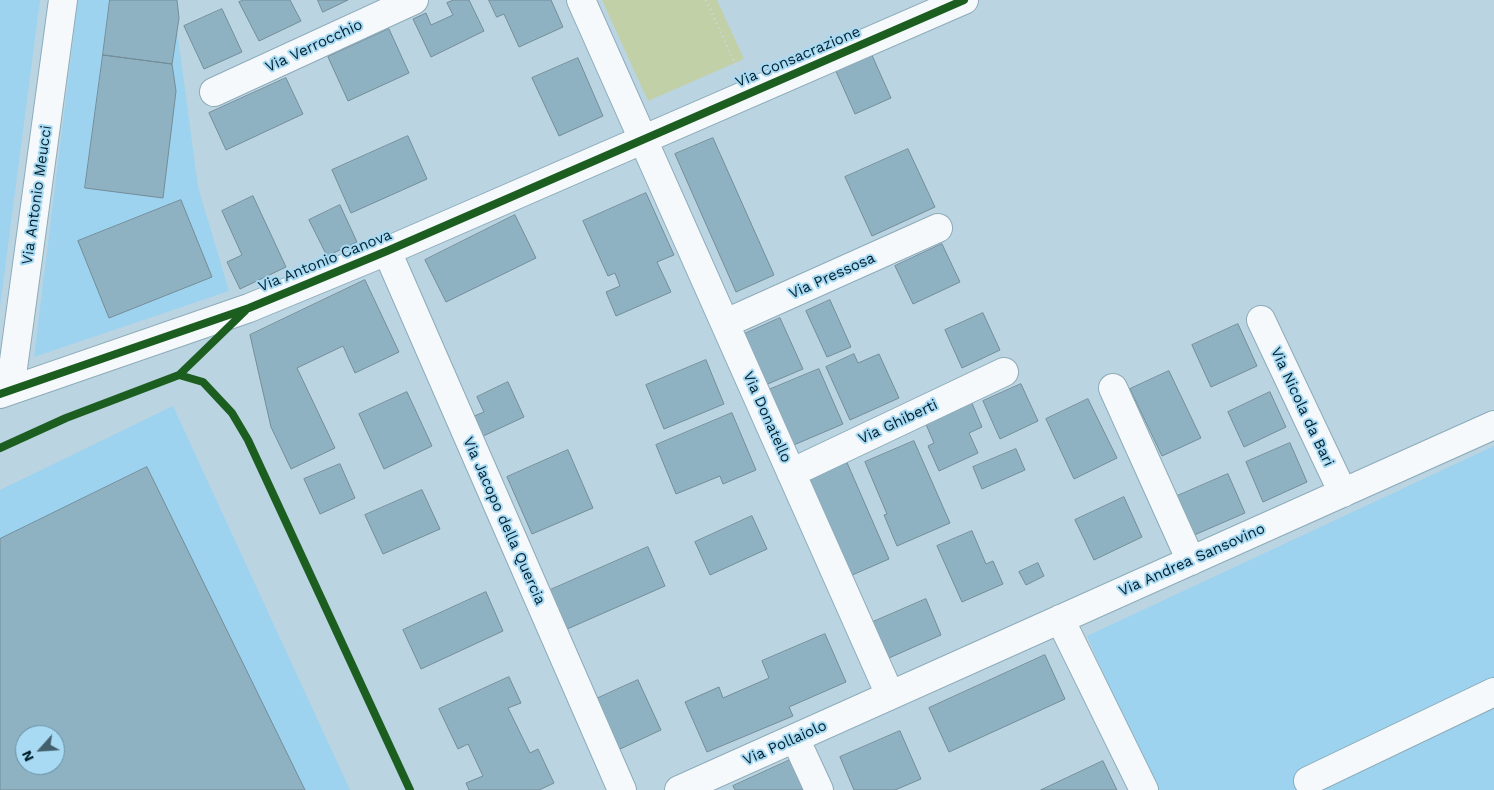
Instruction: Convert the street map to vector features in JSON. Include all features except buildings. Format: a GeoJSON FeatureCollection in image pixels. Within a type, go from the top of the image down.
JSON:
{"type":"FeatureCollection","features":[{"type":"Feature","properties":{"kind":"street","name":"Via Antonio Meucci"},"geometry":{"type":"LineString","coordinates":[[5,392],[64,0]]}},
{"type":"Feature","properties":{"kind":"street","name":"Via Verrocchio"},"geometry":{"type":"LineString","coordinates":[[214,92],[414,0]]}},
{"type":"Feature","properties":{"kind":"street","name":"Via Donatello"},"geometry":{"type":"LineString","coordinates":[[581,0],[890,696]]}},
{"type":"Feature","properties":{"kind":"street","name":"Via Consacrazione"},"geometry":{"type":"LineString","coordinates":[[644,139],[964,0]]}},
{"type":"Feature","properties":{"kind":"street","name":"Via Antonio Canova"},"geometry":{"type":"LineString","coordinates":[[5,392],[249,308],[387,251],[644,139]]}},
{"type":"Feature","properties":{"kind":"street","name":"Via Pressosa"},"geometry":{"type":"LineString","coordinates":[[726,324],[938,228]]}},
{"type":"Feature","properties":{"kind":"street","name":"Via Jacopo della Quercia"},"geometry":{"type":"LineString","coordinates":[[387,251],[622,790]]}},
{"type":"Feature","properties":{"kind":"street","name":"Via Nicola da Bari"},"geometry":{"type":"LineString","coordinates":[[1261,320],[1343,493]]}},
{"type":"Feature","properties":{"kind":"street","name":"Via Ghiberti"},"geometry":{"type":"LineString","coordinates":[[791,472],[1004,372]]}},
{"type":"Feature","properties":{"kind":"street"},"geometry":{"type":"LineString","coordinates":[[1113,388],[1191,561]]}},
{"type":"Feature","properties":{"kind":"street","name":"Via Andrea Sansovino"},"geometry":{"type":"LineString","coordinates":[[890,696],[1494,426]]}},
{"type":"Feature","properties":{"kind":"street"},"geometry":{"type":"LineString","coordinates":[[1060,620],[1144,790]]}},
{"type":"Feature","properties":{"kind":"street"},"geometry":{"type":"LineString","coordinates":[[1308,781],[1494,692]]}},
{"type":"Feature","properties":{"kind":"street","name":"Via Pollaiolo"},"geometry":{"type":"LineString","coordinates":[[679,790],[890,696]]}},
{"type":"Feature","properties":{"kind":"street"},"geometry":{"type":"LineString","coordinates":[[796,738],[819,790]]}},
{"type":"Feature","properties":{"kind":"path"},"geometry":{"type":"LineString","coordinates":[[706,0],[749,93]]}},
{"type":"Feature","properties":{"kind":"shaded area"},"geometry":{"type":"Polygon","coordinates":[[[0,0],[40,0],[0,307],[0,0]]]}},
{"type":"Feature","properties":{"kind":"shaded area"},"geometry":{"type":"Polygon","coordinates":[[[78,0],[173,0],[198,187],[229,291],[34,357],[78,0]]]}},
{"type":"Feature","properties":{"kind":"shaded area"},"geometry":{"type":"Polygon","coordinates":[[[173,406],[350,790],[0,790],[0,490],[173,406]]]}},
{"type":"Feature","properties":{"kind":"shaded area"},"geometry":{"type":"Polygon","coordinates":[[[1494,446],[1494,790],[1154,790],[1087,636],[1494,446]]]}},
{"type":"Feature","properties":{"kind":"green space"},"geometry":{"type":"Polygon","coordinates":[[[602,0],[717,0],[744,59],[648,101],[602,0]]]}},
{"type":"Feature","properties":{"kind":"cycle path"},"geometry":{"type":"LineString","coordinates":[[0,394],[249,308],[387,251],[964,0]]}},
{"type":"Feature","properties":{"kind":"cycle path"},"geometry":{"type":"LineString","coordinates":[[0,448],[66,418],[179,375],[245,311]]}},
{"type":"Feature","properties":{"kind":"cycle path"},"geometry":{"type":"LineString","coordinates":[[179,375],[203,382],[232,413],[248,440],[410,790]]}}]}
